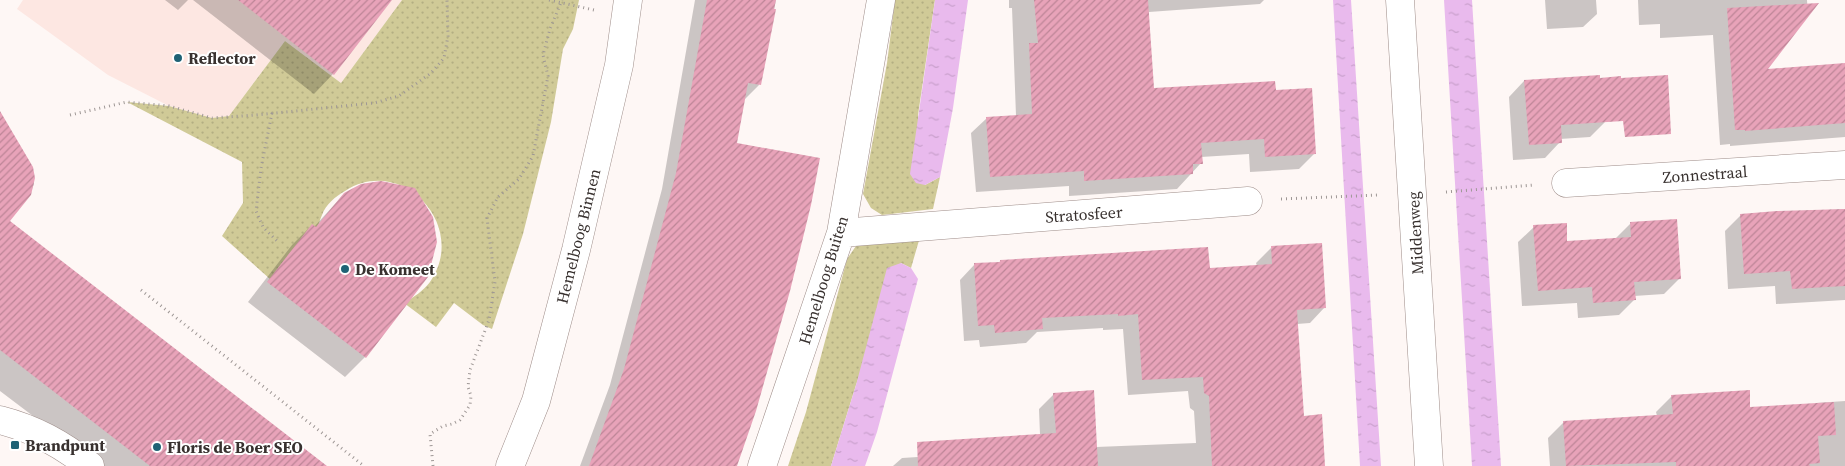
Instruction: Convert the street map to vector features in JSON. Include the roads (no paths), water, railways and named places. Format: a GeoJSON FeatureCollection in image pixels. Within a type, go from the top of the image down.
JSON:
{"type":"FeatureCollection","features":[{"type":"Feature","properties":{"kind":"street","name":"Hemelboog Buiten"},"geometry":{"type":"LineString","coordinates":[[762,466],[841,233],[881,0]]}},
{"type":"Feature","properties":{"kind":"street","name":"Middenweg"},"geometry":{"type":"LineString","coordinates":[[1400,0],[1428,466]]}},
{"type":"Feature","properties":{"kind":"street","name":"Hemelboog Binnen"},"geometry":{"type":"LineString","coordinates":[[510,466],[536,401],[576,250],[619,65],[627,8]]}},
{"type":"Feature","properties":{"kind":"street","name":"Zonnestraal"},"geometry":{"type":"LineString","coordinates":[[1566,183],[1845,164]]}},
{"type":"Feature","properties":{"kind":"street","name":"Stratosfeer"},"geometry":{"type":"LineString","coordinates":[[841,233],[1248,201]]}},
{"type":"Feature","properties":{"kind":"street"},"geometry":{"type":"LineString","coordinates":[[0,420],[23,426],[64,446],[90,466]]}},
{"type":"Feature","properties":{"kind":"water"},"geometry":{"type":"Polygon","coordinates":[[[935,0],[968,0],[953,108],[940,177],[925,185],[916,183],[910,174],[935,0]]]}},
{"type":"Feature","properties":{"kind":"water"},"geometry":{"type":"Polygon","coordinates":[[[1333,0],[1351,0],[1381,466],[1360,466],[1333,0]]]}},
{"type":"Feature","properties":{"kind":"water"},"geometry":{"type":"Polygon","coordinates":[[[1444,0],[1472,0],[1501,466],[1472,466],[1444,0]]]}},
{"type":"Feature","properties":{"kind":"water"},"geometry":{"type":"Polygon","coordinates":[[[901,263],[911,268],[918,279],[877,432],[865,466],[831,466],[856,385],[887,268],[901,263]]]}},
{"type":"Feature","properties":{"kind":"place","name":"Reflector"},"geometry":{"type":"Point","coordinates":[178,58]}},
{"type":"Feature","properties":{"kind":"place","name":"De Komeet"},"geometry":{"type":"Point","coordinates":[345,269]}},
{"type":"Feature","properties":{"kind":"place","name":"Brandpunt"},"geometry":{"type":"Point","coordinates":[15,445]}},
{"type":"Feature","properties":{"kind":"place","name":"Floris de Boer SEO"},"geometry":{"type":"Point","coordinates":[157,447]}}]}
